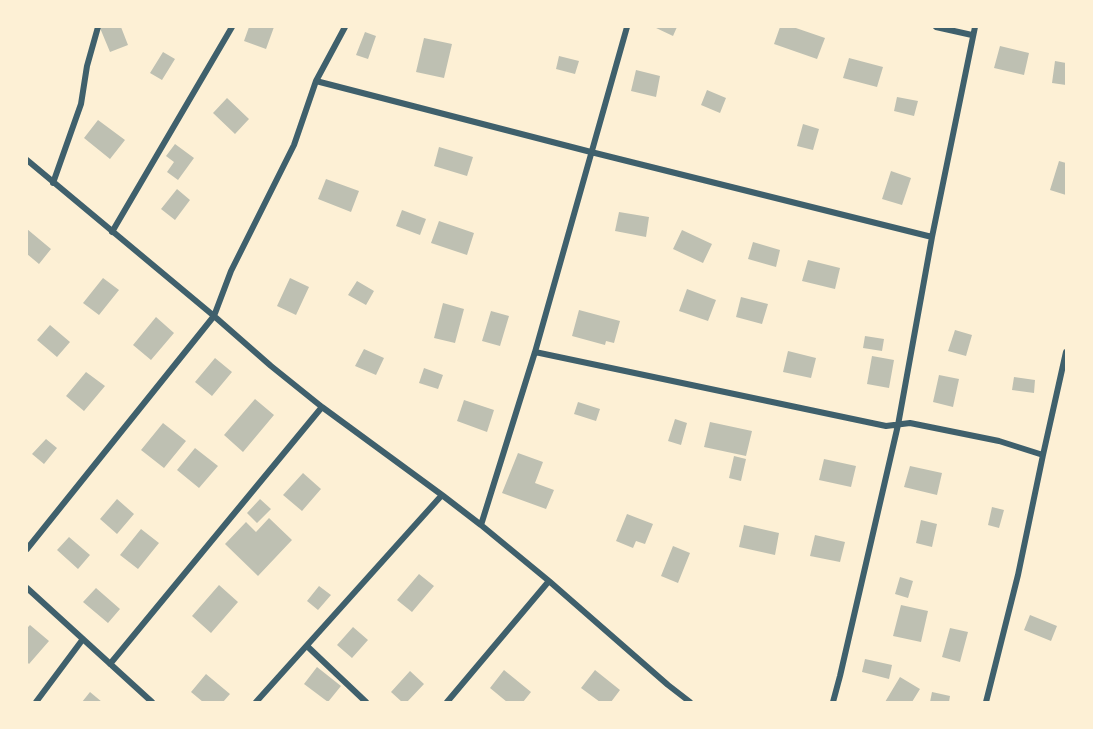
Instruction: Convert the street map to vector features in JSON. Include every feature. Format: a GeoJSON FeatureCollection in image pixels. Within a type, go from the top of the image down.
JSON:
{"type":"FeatureCollection","features":[{"type":"Feature","properties":{"kind":"street"},"geometry":{"type":"LineString","coordinates":[[53,183],[81,104],[87,66],[98,27]]}},
{"type":"Feature","properties":{"kind":"street"},"geometry":{"type":"LineString","coordinates":[[112,232],[232,27]]}},
{"type":"Feature","properties":{"kind":"street"},"geometry":{"type":"LineString","coordinates":[[27,549],[214,316],[231,271],[294,145],[316,81],[345,27]]}},
{"type":"Feature","properties":{"kind":"street"},"geometry":{"type":"LineString","coordinates":[[481,525],[535,352],[627,27]]}},
{"type":"Feature","properties":{"kind":"street"},"geometry":{"type":"LineString","coordinates":[[936,27],[972,35]]}},
{"type":"Feature","properties":{"kind":"street"},"geometry":{"type":"LineString","coordinates":[[833,702],[898,425],[932,237],[975,27]]}},
{"type":"Feature","properties":{"kind":"street"},"geometry":{"type":"LineString","coordinates":[[316,81],[932,237]]}},
{"type":"Feature","properties":{"kind":"street"},"geometry":{"type":"LineString","coordinates":[[27,160],[271,366],[481,525],[690,702]]}},
{"type":"Feature","properties":{"kind":"street"},"geometry":{"type":"LineString","coordinates":[[535,352],[886,426],[910,423],[999,441],[1042,455]]}},
{"type":"Feature","properties":{"kind":"street"},"geometry":{"type":"LineString","coordinates":[[986,702],[1018,575],[1066,352]]}},
{"type":"Feature","properties":{"kind":"street"},"geometry":{"type":"LineString","coordinates":[[110,664],[322,406]]}},
{"type":"Feature","properties":{"kind":"street"},"geometry":{"type":"LineString","coordinates":[[256,702],[442,495]]}},
{"type":"Feature","properties":{"kind":"street"},"geometry":{"type":"LineString","coordinates":[[447,702],[549,581]]}},
{"type":"Feature","properties":{"kind":"street"},"geometry":{"type":"LineString","coordinates":[[27,588],[152,702]]}},
{"type":"Feature","properties":{"kind":"street"},"geometry":{"type":"LineString","coordinates":[[36,702],[83,639]]}},
{"type":"Feature","properties":{"kind":"street"},"geometry":{"type":"LineString","coordinates":[[307,645],[366,702]]}},
{"type":"Feature","properties":{"kind":"building"},"geometry":{"type":"Polygon","coordinates":[[[121,27],[128,45],[110,52],[100,28],[121,27]]]}},
{"type":"Feature","properties":{"kind":"building"},"geometry":{"type":"Polygon","coordinates":[[[249,27],[274,27],[266,49],[244,41],[249,27]]]}},
{"type":"Feature","properties":{"kind":"building"},"geometry":{"type":"Polygon","coordinates":[[[654,27],[677,27],[673,36],[654,27]]]}},
{"type":"Feature","properties":{"kind":"building"},"geometry":{"type":"Polygon","coordinates":[[[780,27],[793,27],[825,38],[817,59],[774,44],[780,27]]]}},
{"type":"Feature","properties":{"kind":"building"},"geometry":{"type":"Polygon","coordinates":[[[365,32],[376,36],[368,59],[356,55],[365,32]]]}},
{"type":"Feature","properties":{"kind":"building"},"geometry":{"type":"Polygon","coordinates":[[[424,38],[452,44],[444,78],[416,72],[424,38]]]}},
{"type":"Feature","properties":{"kind":"building"},"geometry":{"type":"Polygon","coordinates":[[[1000,46],[1029,53],[1024,75],[994,68],[1000,46]]]}},
{"type":"Feature","properties":{"kind":"building"},"geometry":{"type":"Polygon","coordinates":[[[163,52],[175,59],[162,80],[150,73],[163,52]]]}},
{"type":"Feature","properties":{"kind":"building"},"geometry":{"type":"Polygon","coordinates":[[[559,56],[579,61],[575,74],[556,69],[559,56]]]}},
{"type":"Feature","properties":{"kind":"building"},"geometry":{"type":"Polygon","coordinates":[[[849,58],[883,67],[877,87],[843,78],[849,58]]]}},
{"type":"Feature","properties":{"kind":"building"},"geometry":{"type":"Polygon","coordinates":[[[1055,61],[1066,63],[1066,85],[1052,83],[1055,61]]]}},
{"type":"Feature","properties":{"kind":"building"},"geometry":{"type":"Polygon","coordinates":[[[636,70],[660,76],[656,97],[631,91],[636,70]]]}},
{"type":"Feature","properties":{"kind":"building"},"geometry":{"type":"Polygon","coordinates":[[[707,90],[726,98],[720,113],[701,105],[707,90]]]}},
{"type":"Feature","properties":{"kind":"building"},"geometry":{"type":"Polygon","coordinates":[[[897,97],[918,101],[914,116],[894,111],[897,97]]]}},
{"type":"Feature","properties":{"kind":"building"},"geometry":{"type":"Polygon","coordinates":[[[227,98],[249,119],[235,134],[213,113],[227,98]]]}},
{"type":"Feature","properties":{"kind":"building"},"geometry":{"type":"Polygon","coordinates":[[[98,120],[125,140],[110,159],[84,138],[98,120]]]}},
{"type":"Feature","properties":{"kind":"building"},"geometry":{"type":"Polygon","coordinates":[[[803,124],[819,129],[813,150],[797,146],[803,124]]]}},
{"type":"Feature","properties":{"kind":"building"},"geometry":{"type":"Polygon","coordinates":[[[175,144],[194,158],[178,180],[167,172],[174,162],[166,156],[175,144]]]}},
{"type":"Feature","properties":{"kind":"building"},"geometry":{"type":"Polygon","coordinates":[[[439,147],[473,157],[467,176],[434,166],[439,147]]]}},
{"type":"Feature","properties":{"kind":"building"},"geometry":{"type":"Polygon","coordinates":[[[1059,161],[1066,163],[1066,195],[1050,190],[1059,161]]]}},
{"type":"Feature","properties":{"kind":"building"},"geometry":{"type":"Polygon","coordinates":[[[891,171],[911,178],[902,205],[882,199],[891,171]]]}},
{"type":"Feature","properties":{"kind":"building"},"geometry":{"type":"Polygon","coordinates":[[[326,179],[359,191],[351,212],[318,199],[326,179]]]}},
{"type":"Feature","properties":{"kind":"building"},"geometry":{"type":"Polygon","coordinates":[[[177,189],[190,200],[175,220],[161,209],[177,189]]]}},
{"type":"Feature","properties":{"kind":"building"},"geometry":{"type":"Polygon","coordinates":[[[402,210],[426,219],[420,235],[396,226],[402,210]]]}},
{"type":"Feature","properties":{"kind":"building"},"geometry":{"type":"Polygon","coordinates":[[[619,212],[649,217],[646,237],[615,231],[619,212]]]}},
{"type":"Feature","properties":{"kind":"building"},"geometry":{"type":"Polygon","coordinates":[[[439,221],[474,233],[467,255],[431,243],[439,221]]]}},
{"type":"Feature","properties":{"kind":"building"},"geometry":{"type":"Polygon","coordinates":[[[27,229],[51,249],[39,264],[27,254],[27,229]]]}},
{"type":"Feature","properties":{"kind":"building"},"geometry":{"type":"Polygon","coordinates":[[[682,230],[712,244],[703,263],[673,249],[682,230]]]}},
{"type":"Feature","properties":{"kind":"building"},"geometry":{"type":"Polygon","coordinates":[[[753,242],[780,250],[776,267],[748,259],[753,242]]]}},
{"type":"Feature","properties":{"kind":"building"},"geometry":{"type":"Polygon","coordinates":[[[808,260],[840,268],[835,289],[802,281],[808,260]]]}},
{"type":"Feature","properties":{"kind":"building"},"geometry":{"type":"Polygon","coordinates":[[[103,278],[119,290],[99,315],[83,303],[103,278]]]}},
{"type":"Feature","properties":{"kind":"building"},"geometry":{"type":"Polygon","coordinates":[[[290,278],[309,287],[296,315],[277,306],[290,278]]]}},
{"type":"Feature","properties":{"kind":"building"},"geometry":{"type":"Polygon","coordinates":[[[357,281],[374,291],[366,305],[348,295],[357,281]]]}},
{"type":"Feature","properties":{"kind":"building"},"geometry":{"type":"Polygon","coordinates":[[[687,289],[716,300],[708,321],[679,311],[687,289]]]}},
{"type":"Feature","properties":{"kind":"building"},"geometry":{"type":"Polygon","coordinates":[[[741,297],[768,304],[762,324],[736,317],[741,297]]]}},
{"type":"Feature","properties":{"kind":"building"},"geometry":{"type":"Polygon","coordinates":[[[443,303],[464,309],[455,343],[434,338],[443,303]]]}},
{"type":"Feature","properties":{"kind":"building"},"geometry":{"type":"Polygon","coordinates":[[[579,310],[620,321],[614,343],[606,341],[605,345],[572,336],[579,310]]]}},
{"type":"Feature","properties":{"kind":"building"},"geometry":{"type":"Polygon","coordinates":[[[491,311],[509,316],[500,346],[482,341],[491,311]]]}},
{"type":"Feature","properties":{"kind":"building"},"geometry":{"type":"Polygon","coordinates":[[[156,317],[174,333],[151,360],[133,345],[156,317]]]}},
{"type":"Feature","properties":{"kind":"building"},"geometry":{"type":"Polygon","coordinates":[[[50,325],[70,342],[57,357],[37,340],[50,325]]]}},
{"type":"Feature","properties":{"kind":"building"},"geometry":{"type":"Polygon","coordinates":[[[955,330],[972,335],[966,356],[948,351],[955,330]]]}},
{"type":"Feature","properties":{"kind":"building"},"geometry":{"type":"Polygon","coordinates":[[[865,336],[884,339],[882,351],[863,348],[865,336]]]}},
{"type":"Feature","properties":{"kind":"building"},"geometry":{"type":"Polygon","coordinates":[[[364,349],[384,358],[376,375],[355,366],[364,349]]]}},
{"type":"Feature","properties":{"kind":"building"},"geometry":{"type":"Polygon","coordinates":[[[788,351],[816,358],[811,378],[783,372],[788,351]]]}},
{"type":"Feature","properties":{"kind":"building"},"geometry":{"type":"Polygon","coordinates":[[[872,356],[894,360],[889,388],[867,384],[872,356]]]}},
{"type":"Feature","properties":{"kind":"building"},"geometry":{"type":"Polygon","coordinates":[[[215,358],[232,372],[212,396],[195,382],[215,358]]]}},
{"type":"Feature","properties":{"kind":"building"},"geometry":{"type":"Polygon","coordinates":[[[424,368],[443,375],[438,389],[419,383],[424,368]]]}},
{"type":"Feature","properties":{"kind":"building"},"geometry":{"type":"Polygon","coordinates":[[[86,372],[105,386],[84,411],[66,396],[86,372]]]}},
{"type":"Feature","properties":{"kind":"building"},"geometry":{"type":"Polygon","coordinates":[[[939,375],[959,379],[953,407],[933,402],[939,375]]]}},
{"type":"Feature","properties":{"kind":"building"},"geometry":{"type":"Polygon","coordinates":[[[1014,377],[1035,380],[1034,393],[1012,390],[1014,377]]]}},
{"type":"Feature","properties":{"kind":"building"},"geometry":{"type":"Polygon","coordinates":[[[255,399],[274,415],[243,452],[224,435],[255,399]]]}},
{"type":"Feature","properties":{"kind":"building"},"geometry":{"type":"Polygon","coordinates":[[[464,400],[494,410],[487,432],[457,421],[464,400]]]}},
{"type":"Feature","properties":{"kind":"building"},"geometry":{"type":"Polygon","coordinates":[[[578,402],[600,409],[596,421],[574,414],[578,402]]]}},
{"type":"Feature","properties":{"kind":"building"},"geometry":{"type":"Polygon","coordinates":[[[675,419],[687,423],[681,445],[668,441],[675,419]]]}},
{"type":"Feature","properties":{"kind":"building"},"geometry":{"type":"Polygon","coordinates":[[[710,422],[752,431],[746,456],[704,447],[710,422]]]}},
{"type":"Feature","properties":{"kind":"building"},"geometry":{"type":"Polygon","coordinates":[[[163,423],[186,441],[164,468],[141,450],[163,423]]]}},
{"type":"Feature","properties":{"kind":"building"},"geometry":{"type":"Polygon","coordinates":[[[46,439],[57,448],[44,464],[32,454],[46,439]]]}},
{"type":"Feature","properties":{"kind":"building"},"geometry":{"type":"Polygon","coordinates":[[[195,448],[218,466],[199,488],[177,470],[195,448]]]}},
{"type":"Feature","properties":{"kind":"building"},"geometry":{"type":"Polygon","coordinates":[[[518,453],[543,462],[535,483],[554,490],[546,509],[502,493],[518,453]]]}},
{"type":"Feature","properties":{"kind":"building"},"geometry":{"type":"Polygon","coordinates":[[[734,456],[746,459],[741,481],[729,478],[734,456]]]}},
{"type":"Feature","properties":{"kind":"building"},"geometry":{"type":"Polygon","coordinates":[[[824,459],[856,466],[851,487],[819,480],[824,459]]]}},
{"type":"Feature","properties":{"kind":"building"},"geometry":{"type":"Polygon","coordinates":[[[910,466],[942,473],[937,495],[904,487],[910,466]]]}},
{"type":"Feature","properties":{"kind":"building"},"geometry":{"type":"Polygon","coordinates":[[[303,473],[321,489],[302,511],[283,495],[303,473]]]}},
{"type":"Feature","properties":{"kind":"building"},"geometry":{"type":"Polygon","coordinates":[[[117,499],[134,514],[117,534],[100,519],[117,499]]]}},
{"type":"Feature","properties":{"kind":"building"},"geometry":{"type":"Polygon","coordinates":[[[260,499],[271,509],[257,523],[247,513],[260,499]]]}},
{"type":"Feature","properties":{"kind":"building"},"geometry":{"type":"Polygon","coordinates":[[[992,507],[1004,510],[999,528],[988,525],[992,507]]]}},
{"type":"Feature","properties":{"kind":"building"},"geometry":{"type":"Polygon","coordinates":[[[627,514],[653,524],[645,544],[636,541],[633,548],[616,541],[627,514]]]}},
{"type":"Feature","properties":{"kind":"building"},"geometry":{"type":"Polygon","coordinates":[[[269,518],[292,540],[258,576],[225,544],[246,522],[256,532],[269,518]]]}},
{"type":"Feature","properties":{"kind":"building"},"geometry":{"type":"Polygon","coordinates":[[[921,520],[937,524],[932,547],[916,543],[921,520]]]}},
{"type":"Feature","properties":{"kind":"building"},"geometry":{"type":"Polygon","coordinates":[[[744,525],[779,533],[775,555],[739,547],[744,525]]]}},
{"type":"Feature","properties":{"kind":"building"},"geometry":{"type":"Polygon","coordinates":[[[141,529],[159,543],[138,569],[120,555],[141,529]]]}},
{"type":"Feature","properties":{"kind":"building"},"geometry":{"type":"Polygon","coordinates":[[[815,535],[845,542],[840,562],[810,556],[815,535]]]}},
{"type":"Feature","properties":{"kind":"building"},"geometry":{"type":"Polygon","coordinates":[[[69,537],[90,555],[78,569],[57,550],[69,537]]]}},
{"type":"Feature","properties":{"kind":"building"},"geometry":{"type":"Polygon","coordinates":[[[673,546],[690,553],[678,583],[661,576],[673,546]]]}},
{"type":"Feature","properties":{"kind":"building"},"geometry":{"type":"Polygon","coordinates":[[[419,574],[434,586],[412,612],[397,600],[419,574]]]}},
{"type":"Feature","properties":{"kind":"building"},"geometry":{"type":"Polygon","coordinates":[[[900,577],[913,581],[908,598],[895,594],[900,577]]]}},
{"type":"Feature","properties":{"kind":"building"},"geometry":{"type":"Polygon","coordinates":[[[219,585],[238,602],[211,633],[192,616],[219,585]]]}},
{"type":"Feature","properties":{"kind":"building"},"geometry":{"type":"Polygon","coordinates":[[[319,586],[331,595],[318,610],[307,601],[319,586]]]}},
{"type":"Feature","properties":{"kind":"building"},"geometry":{"type":"Polygon","coordinates":[[[96,588],[120,609],[108,623],[83,602],[96,588]]]}},
{"type":"Feature","properties":{"kind":"building"},"geometry":{"type":"Polygon","coordinates":[[[901,605],[928,611],[921,642],[893,636],[901,605]]]}},
{"type":"Feature","properties":{"kind":"building"},"geometry":{"type":"Polygon","coordinates":[[[1030,615],[1057,626],[1051,641],[1024,630],[1030,615]]]}},
{"type":"Feature","properties":{"kind":"building"},"geometry":{"type":"Polygon","coordinates":[[[30,625],[49,641],[29,664],[27,662],[27,628],[30,625]]]}},
{"type":"Feature","properties":{"kind":"building"},"geometry":{"type":"Polygon","coordinates":[[[353,627],[368,640],[352,658],[337,645],[353,627]]]}},
{"type":"Feature","properties":{"kind":"building"},"geometry":{"type":"Polygon","coordinates":[[[950,628],[968,632],[960,662],[942,657],[950,628]]]}},
{"type":"Feature","properties":{"kind":"building"},"geometry":{"type":"Polygon","coordinates":[[[865,659],[892,665],[889,679],[862,672],[865,659]]]}},
{"type":"Feature","properties":{"kind":"building"},"geometry":{"type":"Polygon","coordinates":[[[317,667],[341,686],[328,702],[304,684],[317,667]]]}},
{"type":"Feature","properties":{"kind":"building"},"geometry":{"type":"Polygon","coordinates":[[[504,670],[531,692],[523,702],[507,702],[490,688],[504,670]]]}},
{"type":"Feature","properties":{"kind":"building"},"geometry":{"type":"Polygon","coordinates":[[[595,670],[620,690],[611,702],[600,702],[581,688],[595,670]]]}},
{"type":"Feature","properties":{"kind":"building"},"geometry":{"type":"Polygon","coordinates":[[[410,671],[424,684],[407,702],[402,702],[391,692],[410,671]]]}},
{"type":"Feature","properties":{"kind":"building"},"geometry":{"type":"Polygon","coordinates":[[[206,674],[230,694],[223,702],[203,702],[191,692],[206,674]]]}},
{"type":"Feature","properties":{"kind":"building"},"geometry":{"type":"Polygon","coordinates":[[[900,677],[920,689],[912,702],[885,702],[900,677]]]}},
{"type":"Feature","properties":{"kind":"building"},"geometry":{"type":"Polygon","coordinates":[[[90,692],[102,702],[82,702],[90,692]]]}},
{"type":"Feature","properties":{"kind":"building"},"geometry":{"type":"Polygon","coordinates":[[[932,692],[950,696],[949,702],[930,702],[932,692]]]}}]}
